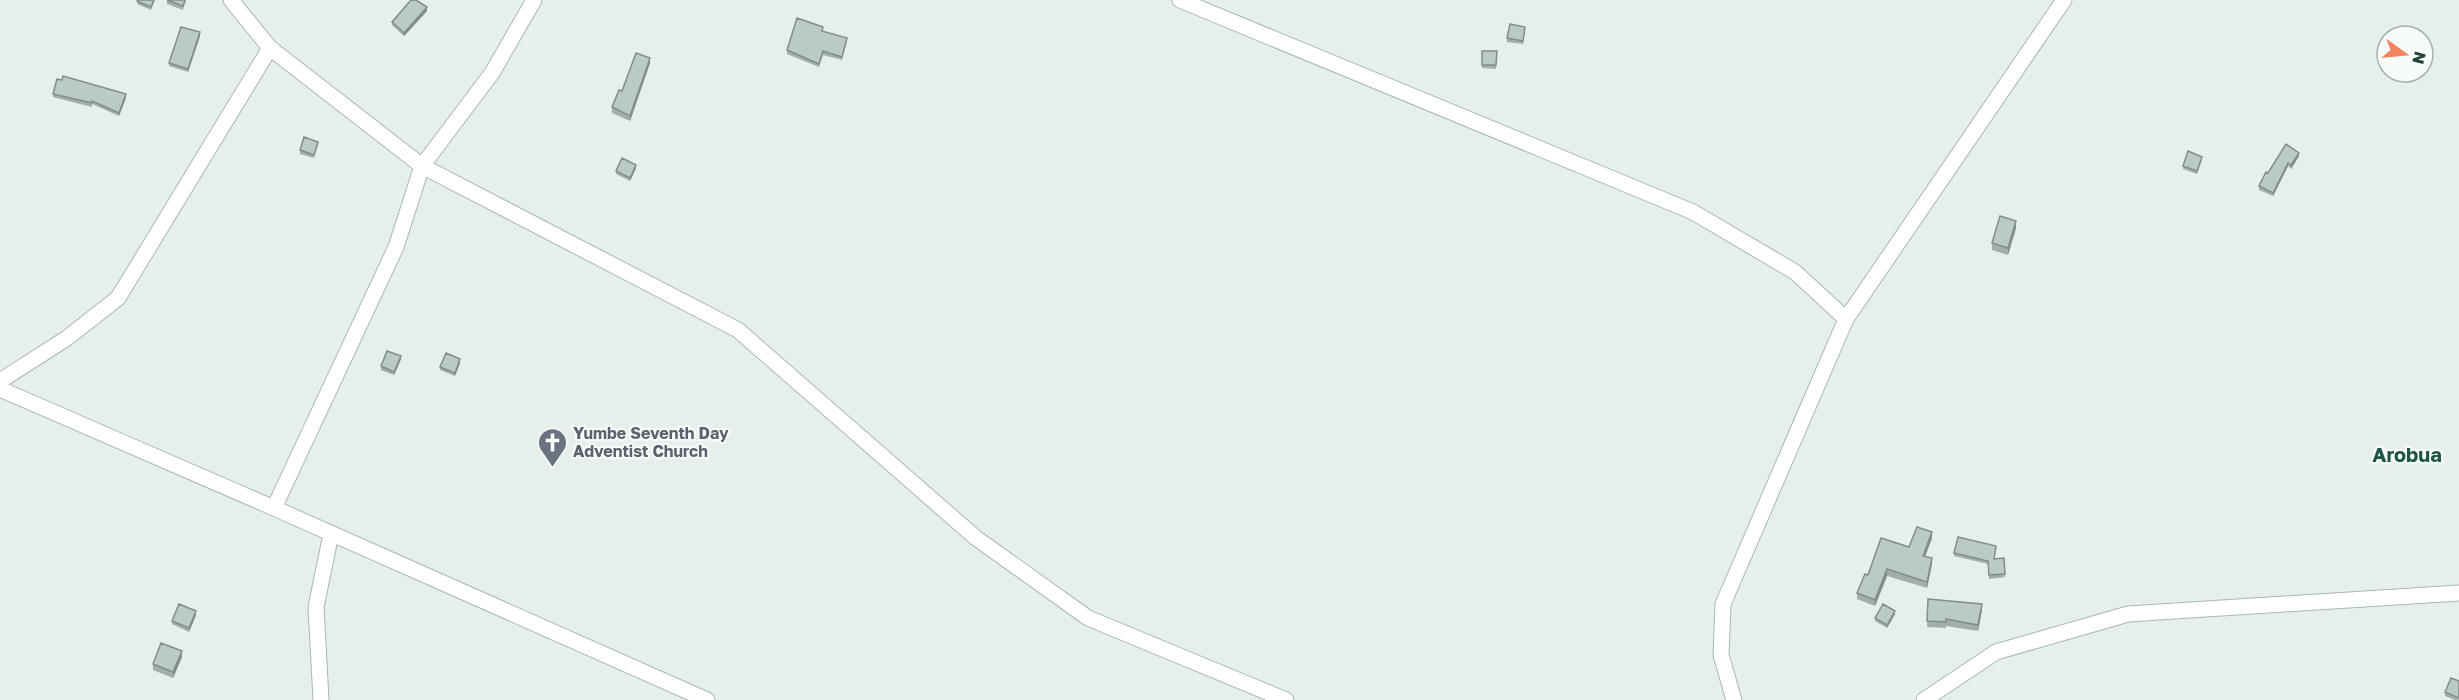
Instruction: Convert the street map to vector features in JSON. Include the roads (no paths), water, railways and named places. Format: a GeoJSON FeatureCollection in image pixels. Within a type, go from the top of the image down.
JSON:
{"type":"FeatureCollection","features":[{"type":"Feature","properties":{"kind":"street"},"geometry":{"type":"LineString","coordinates":[[231,0],[270,48],[422,166],[738,330],[976,538],[1088,618],[1286,700]]}},
{"type":"Feature","properties":{"kind":"street"},"geometry":{"type":"LineString","coordinates":[[274,508],[396,247],[422,166],[492,73],[534,0]]}},
{"type":"Feature","properties":{"kind":"street"},"geometry":{"type":"LineString","coordinates":[[1180,0],[1693,212],[1795,272],[1846,319]]}},
{"type":"Feature","properties":{"kind":"street"},"geometry":{"type":"LineString","coordinates":[[1734,700],[1721,654],[1723,604],[1846,319],[2064,0]]}},
{"type":"Feature","properties":{"kind":"street"},"geometry":{"type":"LineString","coordinates":[[0,381],[67,338],[118,298],[270,48]]}},
{"type":"Feature","properties":{"kind":"street"},"geometry":{"type":"LineString","coordinates":[[0,389],[707,700]]}},
{"type":"Feature","properties":{"kind":"street"},"geometry":{"type":"LineString","coordinates":[[321,700],[316,608],[331,534]]}},
{"type":"Feature","properties":{"kind":"street"},"geometry":{"type":"LineString","coordinates":[[1924,700],[1996,652],[2128,614],[2459,593]]}},
{"type":"Feature","properties":{"kind":"place","name":"Yumbe Seventh Day Adventist Church"},"geometry":{"type":"Point","coordinates":[552,468]}},
{"type":"Feature","properties":{"kind":"district","name":"Arobua"},"geometry":{"type":"Point","coordinates":[2407,454]}}]}
